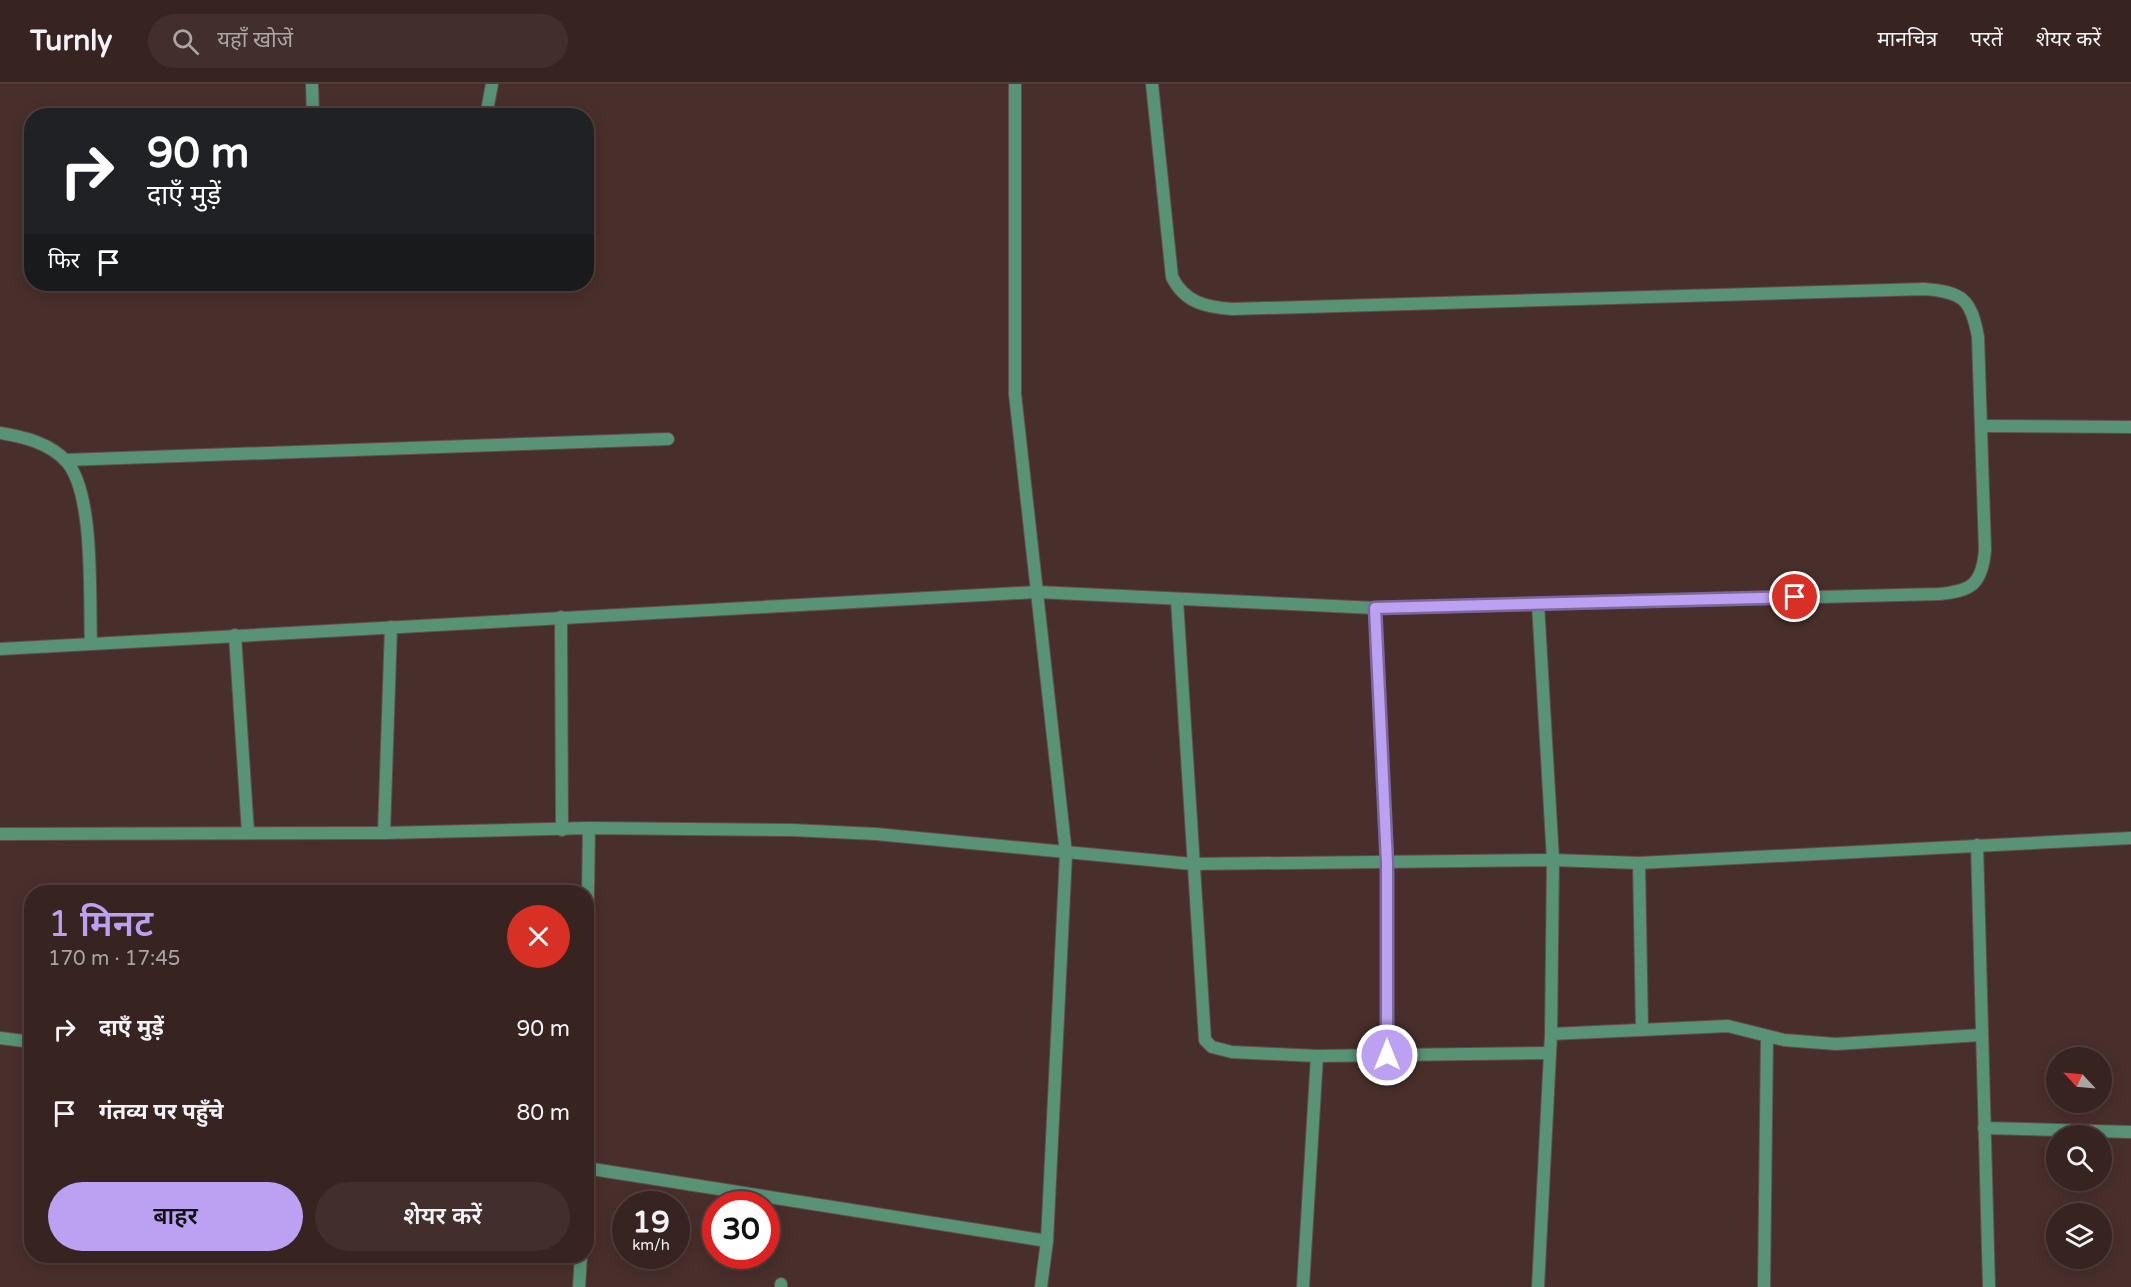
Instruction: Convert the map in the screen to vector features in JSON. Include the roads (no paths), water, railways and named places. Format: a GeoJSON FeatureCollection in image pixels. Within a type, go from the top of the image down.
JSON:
{"type":"FeatureCollection","features":[{"type":"Feature","properties":{"kind":"street"},"geometry":{"type":"LineString","coordinates":[[312,84],[313,108]]}},
{"type":"Feature","properties":{"kind":"street"},"geometry":{"type":"LineString","coordinates":[[488,108],[492,84]]}},
{"type":"Feature","properties":{"kind":"street"},"geometry":{"type":"LineString","coordinates":[[1015,84],[1015,394],[1066,854],[1047,1242],[1041,1287]]}},
{"type":"Feature","properties":{"kind":"street"},"geometry":{"type":"LineString","coordinates":[[0,649],[1037,592],[1375,608],[1939,594],[1969,588],[1979,579],[1984,567],[1985,550],[1978,337],[1973,313],[1967,300],[1941,290],[1232,309],[1200,305],[1178,288],[1173,277],[1152,84]]}},
{"type":"Feature","properties":{"kind":"street"},"geometry":{"type":"LineString","coordinates":[[1981,426],[2131,427]]}},
{"type":"Feature","properties":{"kind":"street"},"geometry":{"type":"LineString","coordinates":[[0,433],[25,437],[48,447],[65,460],[76,475],[85,507],[91,644]]}},
{"type":"Feature","properties":{"kind":"street"},"geometry":{"type":"LineString","coordinates":[[65,460],[668,439]]}},
{"type":"Feature","properties":{"kind":"street"},"geometry":{"type":"LineString","coordinates":[[1177,600],[1205,1040],[1221,1051],[1317,1056],[1550,1053]]}},
{"type":"Feature","properties":{"kind":"street"},"geometry":{"type":"LineString","coordinates":[[1538,604],[1553,860],[1551,1034],[1538,1287]]}},
{"type":"Feature","properties":{"kind":"street"},"geometry":{"type":"LineString","coordinates":[[1375,608],[1387,863],[1387,1055]]}},
{"type":"Feature","properties":{"kind":"street"},"geometry":{"type":"LineString","coordinates":[[561,617],[562,830]]}},
{"type":"Feature","properties":{"kind":"street"},"geometry":{"type":"LineString","coordinates":[[384,833],[391,627]]}},
{"type":"Feature","properties":{"kind":"street"},"geometry":{"type":"LineString","coordinates":[[236,635],[248,833]]}},
{"type":"Feature","properties":{"kind":"street"},"geometry":{"type":"LineString","coordinates":[[588,885],[589,828]]}},
{"type":"Feature","properties":{"kind":"street"},"geometry":{"type":"LineString","coordinates":[[0,834],[384,833],[589,828],[792,830],[876,834],[1066,854],[1192,864],[1553,860],[1639,863],[2131,838]]}},
{"type":"Feature","properties":{"kind":"street"},"geometry":{"type":"LineString","coordinates":[[1977,845],[1989,1287]]}},
{"type":"Feature","properties":{"kind":"street"},"geometry":{"type":"LineString","coordinates":[[1639,863],[1642,1030]]}},
{"type":"Feature","properties":{"kind":"street"},"geometry":{"type":"LineString","coordinates":[[1551,1034],[1728,1026],[1784,1040],[1836,1044],[1981,1035]]}},
{"type":"Feature","properties":{"kind":"street"},"geometry":{"type":"LineString","coordinates":[[1764,1287],[1767,1036]]}},
{"type":"Feature","properties":{"kind":"street"},"geometry":{"type":"LineString","coordinates":[[0,1038],[24,1041]]}},
{"type":"Feature","properties":{"kind":"street"},"geometry":{"type":"LineString","coordinates":[[1303,1287],[1317,1056]]}},
{"type":"Feature","properties":{"kind":"street"},"geometry":{"type":"LineString","coordinates":[[1984,1128],[2131,1131]]}},
{"type":"Feature","properties":{"kind":"street"},"geometry":{"type":"LineString","coordinates":[[594,1169],[1047,1242]]}},
{"type":"Feature","properties":{"kind":"street"},"geometry":{"type":"LineString","coordinates":[[579,1287],[581,1263]]}}]}
